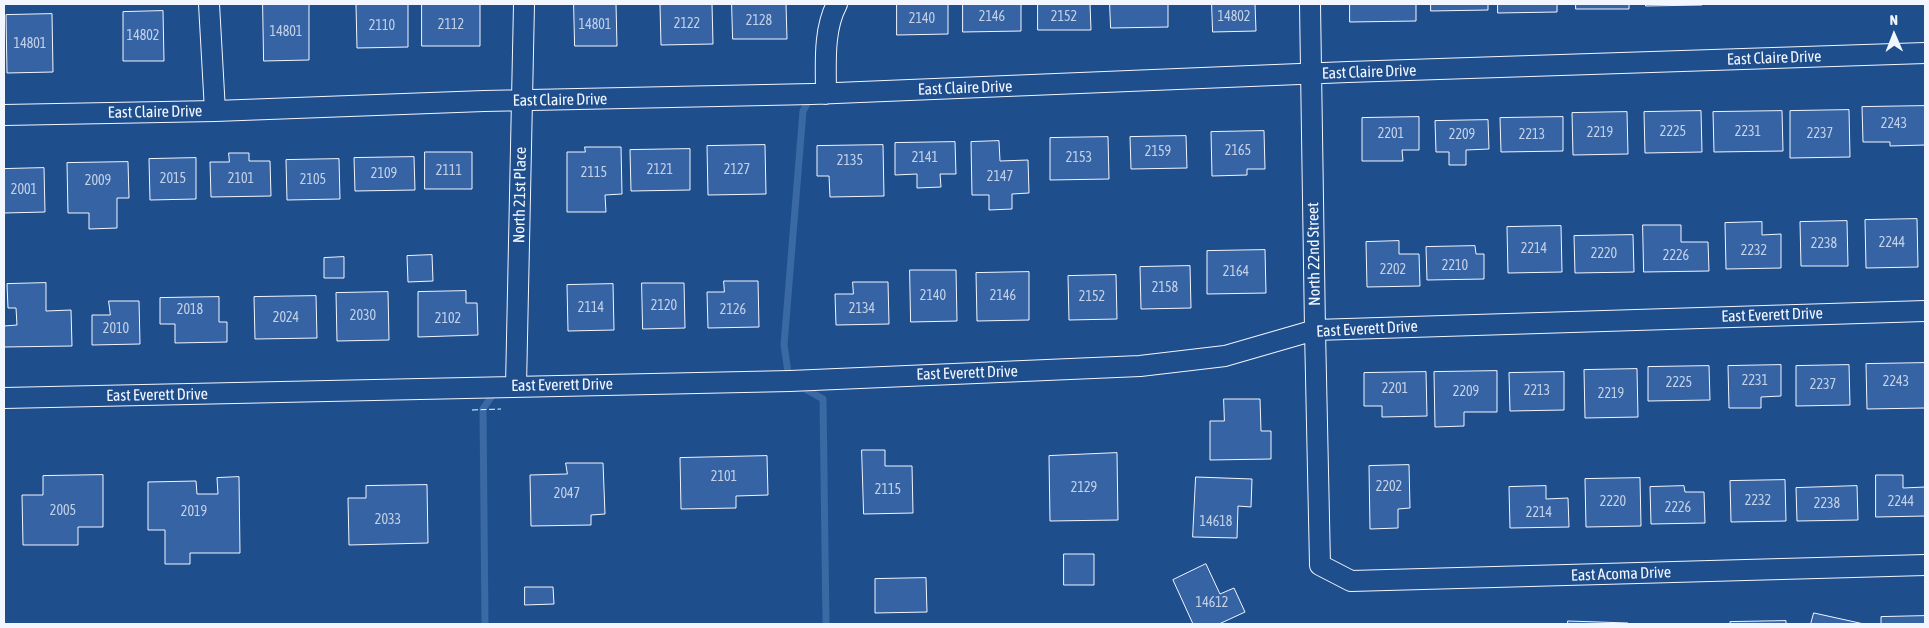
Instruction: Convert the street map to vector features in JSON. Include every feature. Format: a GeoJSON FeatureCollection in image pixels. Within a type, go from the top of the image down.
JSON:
{"type":"FeatureCollection","features":[{"type":"Feature","properties":{"kind":"street"},"geometry":{"type":"LineString","coordinates":[[209,4],[214,111]]}},
{"type":"Feature","properties":{"kind":"street","name":"North 21st Place"},"geometry":{"type":"LineString","coordinates":[[516,386],[524,4]]}},
{"type":"Feature","properties":{"kind":"street"},"geometry":{"type":"LineString","coordinates":[[826,94],[827,40],[833,11],[837,4]]}},
{"type":"Feature","properties":{"kind":"street","name":"North 22nd Street"},"geometry":{"type":"LineString","coordinates":[[1310,4],[1320,564]]}},
{"type":"Feature","properties":{"kind":"street","name":"East Claire Drive"},"geometry":{"type":"LineString","coordinates":[[4,115],[826,94],[1312,74],[1925,53]]}},
{"type":"Feature","properties":{"kind":"street","name":"East Everett Drive"},"geometry":{"type":"LineString","coordinates":[[4,398],[790,381],[1140,366],[1225,356],[1315,330],[1925,311]]}},
{"type":"Feature","properties":{"kind":"street","name":"East Acoma Drive"},"geometry":{"type":"LineString","coordinates":[[1320,564],[1351,581],[1925,565]]}},
{"type":"Feature","properties":{"kind":"building"},"geometry":{"type":"Polygon","coordinates":[[[263,4],[309,4],[309,60],[264,61],[263,4]]]}},
{"type":"Feature","properties":{"kind":"building"},"geometry":{"type":"Polygon","coordinates":[[[408,4],[408,47],[357,48],[356,5],[408,4]]]}},
{"type":"Feature","properties":{"kind":"building"},"geometry":{"type":"Polygon","coordinates":[[[422,4],[480,4],[480,46],[422,46],[422,4]]]}},
{"type":"Feature","properties":{"kind":"building"},"geometry":{"type":"Polygon","coordinates":[[[574,4],[616,4],[617,46],[575,46],[574,4]]]}},
{"type":"Feature","properties":{"kind":"building"},"geometry":{"type":"Polygon","coordinates":[[[712,4],[713,44],[661,45],[660,5],[712,4]]]}},
{"type":"Feature","properties":{"kind":"building"},"geometry":{"type":"Polygon","coordinates":[[[732,4],[786,4],[787,39],[733,39],[732,4]]]}},
{"type":"Feature","properties":{"kind":"building"},"geometry":{"type":"Polygon","coordinates":[[[897,4],[948,4],[948,34],[897,35],[897,4]]]}},
{"type":"Feature","properties":{"kind":"building"},"geometry":{"type":"Polygon","coordinates":[[[963,4],[1021,4],[1021,31],[963,32],[963,4]]]}},
{"type":"Feature","properties":{"kind":"building"},"geometry":{"type":"Polygon","coordinates":[[[1038,4],[1090,4],[1091,30],[1038,30],[1038,4]]]}},
{"type":"Feature","properties":{"kind":"building"},"geometry":{"type":"Polygon","coordinates":[[[1110,4],[1168,4],[1168,27],[1111,28],[1110,4]]]}},
{"type":"Feature","properties":{"kind":"building"},"geometry":{"type":"Polygon","coordinates":[[[1212,4],[1255,4],[1256,31],[1213,32],[1212,4]]]}},
{"type":"Feature","properties":{"kind":"building"},"geometry":{"type":"Polygon","coordinates":[[[1350,4],[1416,4],[1416,21],[1350,22],[1350,4]]]}},
{"type":"Feature","properties":{"kind":"building"},"geometry":{"type":"Polygon","coordinates":[[[1431,4],[1488,4],[1488,10],[1431,11],[1431,4]]]}},
{"type":"Feature","properties":{"kind":"building"},"geometry":{"type":"Polygon","coordinates":[[[1498,4],[1557,4],[1557,12],[1498,13],[1498,4]]]}},
{"type":"Feature","properties":{"kind":"building"},"geometry":{"type":"Polygon","coordinates":[[[1576,4],[1629,4],[1629,9],[1576,9],[1576,4]]]}},
{"type":"Feature","properties":{"kind":"building"},"geometry":{"type":"Polygon","coordinates":[[[1646,4],[1702,4],[1702,5],[1646,6],[1646,4]]]}},
{"type":"Feature","properties":{"kind":"building"},"geometry":{"type":"Polygon","coordinates":[[[163,11],[164,61],[123,61],[123,12],[163,11]]]}},
{"type":"Feature","properties":{"kind":"building"},"geometry":{"type":"Polygon","coordinates":[[[52,14],[53,72],[7,73],[6,15],[52,14]]]}},
{"type":"Feature","properties":{"kind":"building"},"geometry":{"type":"Polygon","coordinates":[[[1925,106],[1925,145],[1890,146],[1890,142],[1863,142],[1862,107],[1925,106]]]}},
{"type":"Feature","properties":{"kind":"building"},"geometry":{"type":"Polygon","coordinates":[[[1849,110],[1850,157],[1790,158],[1790,111],[1849,110]]]}},
{"type":"Feature","properties":{"kind":"building"},"geometry":{"type":"Polygon","coordinates":[[[1701,111],[1702,152],[1645,153],[1644,112],[1701,111]]]}},
{"type":"Feature","properties":{"kind":"building"},"geometry":{"type":"Polygon","coordinates":[[[1782,111],[1783,151],[1714,152],[1713,112],[1782,111]]]}},
{"type":"Feature","properties":{"kind":"building"},"geometry":{"type":"Polygon","coordinates":[[[1627,112],[1628,154],[1573,155],[1572,113],[1627,112]]]}},
{"type":"Feature","properties":{"kind":"building"},"geometry":{"type":"Polygon","coordinates":[[[1419,117],[1419,150],[1402,150],[1403,161],[1362,161],[1362,118],[1419,117]]]}},
{"type":"Feature","properties":{"kind":"building"},"geometry":{"type":"Polygon","coordinates":[[[1563,117],[1563,151],[1501,152],[1500,118],[1563,117]]]}},
{"type":"Feature","properties":{"kind":"building"},"geometry":{"type":"Polygon","coordinates":[[[1488,120],[1489,149],[1466,150],[1466,165],[1449,165],[1449,152],[1436,152],[1435,121],[1488,120]]]}},
{"type":"Feature","properties":{"kind":"building"},"geometry":{"type":"Polygon","coordinates":[[[1264,131],[1265,169],[1247,169],[1247,175],[1212,176],[1211,132],[1264,131]]]}},
{"type":"Feature","properties":{"kind":"building"},"geometry":{"type":"Polygon","coordinates":[[[1186,136],[1187,168],[1131,169],[1130,137],[1186,136]]]}},
{"type":"Feature","properties":{"kind":"building"},"geometry":{"type":"Polygon","coordinates":[[[1108,137],[1109,179],[1050,180],[1050,138],[1108,137]]]}},
{"type":"Feature","properties":{"kind":"building"},"geometry":{"type":"Polygon","coordinates":[[[999,141],[1000,161],[1028,160],[1029,193],[1012,194],[1012,209],[989,210],[989,195],[972,195],[971,142],[999,141]]]}},
{"type":"Feature","properties":{"kind":"building"},"geometry":{"type":"Polygon","coordinates":[[[955,142],[956,174],[940,174],[941,187],[917,188],[917,174],[895,175],[895,143],[955,142]]]}},
{"type":"Feature","properties":{"kind":"building"},"geometry":{"type":"Polygon","coordinates":[[[765,145],[766,194],[708,195],[707,146],[765,145]]]}},
{"type":"Feature","properties":{"kind":"building"},"geometry":{"type":"Polygon","coordinates":[[[883,145],[884,196],[830,197],[829,176],[817,176],[817,146],[883,145]]]}},
{"type":"Feature","properties":{"kind":"building"},"geometry":{"type":"Polygon","coordinates":[[[585,147],[621,147],[622,194],[605,195],[606,212],[567,212],[567,152],[585,152],[585,147]]]}},
{"type":"Feature","properties":{"kind":"building"},"geometry":{"type":"Polygon","coordinates":[[[690,149],[690,190],[631,191],[630,150],[690,149]]]}},
{"type":"Feature","properties":{"kind":"building"},"geometry":{"type":"Polygon","coordinates":[[[425,152],[472,152],[472,189],[425,189],[425,152]]]}},
{"type":"Feature","properties":{"kind":"building"},"geometry":{"type":"Polygon","coordinates":[[[229,153],[249,153],[249,161],[270,161],[271,196],[211,197],[210,162],[229,162],[229,153]]]}},
{"type":"Feature","properties":{"kind":"building"},"geometry":{"type":"Polygon","coordinates":[[[414,157],[415,190],[355,191],[354,158],[414,157]]]}},
{"type":"Feature","properties":{"kind":"building"},"geometry":{"type":"Polygon","coordinates":[[[196,158],[196,199],[150,200],[149,159],[196,158]]]}},
{"type":"Feature","properties":{"kind":"building"},"geometry":{"type":"Polygon","coordinates":[[[339,159],[340,199],[287,200],[286,160],[339,159]]]}},
{"type":"Feature","properties":{"kind":"building"},"geometry":{"type":"Polygon","coordinates":[[[128,162],[129,198],[117,198],[117,228],[89,229],[89,213],[68,213],[67,163],[128,162]]]}},
{"type":"Feature","properties":{"kind":"building"},"geometry":{"type":"Polygon","coordinates":[[[44,168],[45,212],[4,213],[4,169],[44,168]]]}},
{"type":"Feature","properties":{"kind":"building"},"geometry":{"type":"Polygon","coordinates":[[[1917,219],[1918,267],[1866,268],[1865,220],[1917,219]]]}},
{"type":"Feature","properties":{"kind":"building"},"geometry":{"type":"Polygon","coordinates":[[[1847,221],[1848,266],[1801,266],[1800,222],[1847,221]]]}},
{"type":"Feature","properties":{"kind":"building"},"geometry":{"type":"Polygon","coordinates":[[[1762,222],[1762,235],[1781,234],[1781,268],[1726,269],[1725,223],[1762,222]]]}},
{"type":"Feature","properties":{"kind":"building"},"geometry":{"type":"Polygon","coordinates":[[[1643,225],[1681,225],[1681,242],[1708,242],[1709,271],[1644,272],[1643,225]]]}},
{"type":"Feature","properties":{"kind":"building"},"geometry":{"type":"Polygon","coordinates":[[[1561,226],[1562,272],[1508,273],[1507,227],[1561,226]]]}},
{"type":"Feature","properties":{"kind":"building"},"geometry":{"type":"Polygon","coordinates":[[[1633,235],[1634,272],[1575,273],[1574,236],[1633,235]]]}},
{"type":"Feature","properties":{"kind":"building"},"geometry":{"type":"Polygon","coordinates":[[[1399,241],[1399,254],[1419,254],[1420,286],[1367,287],[1366,242],[1399,241]]]}},
{"type":"Feature","properties":{"kind":"building"},"geometry":{"type":"Polygon","coordinates":[[[1475,246],[1476,254],[1484,254],[1484,279],[1427,280],[1426,247],[1475,246]]]}},
{"type":"Feature","properties":{"kind":"building"},"geometry":{"type":"Polygon","coordinates":[[[1265,250],[1266,293],[1207,294],[1207,251],[1265,250]]]}},
{"type":"Feature","properties":{"kind":"building"},"geometry":{"type":"Polygon","coordinates":[[[432,255],[433,281],[408,282],[407,256],[432,255]]]}},
{"type":"Feature","properties":{"kind":"building"},"geometry":{"type":"Polygon","coordinates":[[[344,257],[344,278],[324,278],[324,258],[344,257]]]}},
{"type":"Feature","properties":{"kind":"building"},"geometry":{"type":"Polygon","coordinates":[[[1190,266],[1191,308],[1141,309],[1140,267],[1190,266]]]}},
{"type":"Feature","properties":{"kind":"building"},"geometry":{"type":"Polygon","coordinates":[[[910,270],[956,270],[957,321],[911,322],[910,270]]]}},
{"type":"Feature","properties":{"kind":"building"},"geometry":{"type":"Polygon","coordinates":[[[1029,272],[1029,320],[977,321],[976,273],[1029,272]]]}},
{"type":"Feature","properties":{"kind":"building"},"geometry":{"type":"Polygon","coordinates":[[[1116,275],[1117,319],[1069,320],[1068,276],[1116,275]]]}},
{"type":"Feature","properties":{"kind":"building"},"geometry":{"type":"Polygon","coordinates":[[[724,281],[758,281],[759,327],[708,328],[707,292],[724,292],[724,281]]]}},
{"type":"Feature","properties":{"kind":"building"},"geometry":{"type":"Polygon","coordinates":[[[853,282],[888,282],[889,324],[836,325],[835,294],[853,294],[853,282]]]}},
{"type":"Feature","properties":{"kind":"building"},"geometry":{"type":"Polygon","coordinates":[[[46,283],[46,311],[71,310],[72,346],[4,347],[4,326],[17,325],[16,308],[8,308],[7,284],[46,283]]]}},
{"type":"Feature","properties":{"kind":"building"},"geometry":{"type":"Polygon","coordinates":[[[642,283],[684,283],[685,328],[643,329],[642,283]]]}},
{"type":"Feature","properties":{"kind":"building"},"geometry":{"type":"Polygon","coordinates":[[[613,284],[614,330],[568,331],[567,285],[613,284]]]}},
{"type":"Feature","properties":{"kind":"building"},"geometry":{"type":"Polygon","coordinates":[[[466,291],[466,303],[477,303],[478,335],[418,337],[418,292],[466,291]]]}},
{"type":"Feature","properties":{"kind":"building"},"geometry":{"type":"Polygon","coordinates":[[[388,292],[389,340],[337,341],[336,293],[388,292]]]}},
{"type":"Feature","properties":{"kind":"building"},"geometry":{"type":"Polygon","coordinates":[[[316,296],[317,338],[255,339],[254,297],[316,296]]]}},
{"type":"Feature","properties":{"kind":"building"},"geometry":{"type":"Polygon","coordinates":[[[219,297],[219,322],[227,322],[227,342],[175,343],[175,324],[160,324],[160,298],[219,297]]]}},
{"type":"Feature","properties":{"kind":"building"},"geometry":{"type":"Polygon","coordinates":[[[109,301],[139,301],[140,344],[92,345],[92,315],[110,315],[109,301]]]}},
{"type":"Feature","properties":{"kind":"building"},"geometry":{"type":"Polygon","coordinates":[[[1925,363],[1925,408],[1867,409],[1866,364],[1925,363]]]}},
{"type":"Feature","properties":{"kind":"building"},"geometry":{"type":"Polygon","coordinates":[[[1781,365],[1781,396],[1761,397],[1761,408],[1729,408],[1728,366],[1781,365]]]}},
{"type":"Feature","properties":{"kind":"building"},"geometry":{"type":"Polygon","coordinates":[[[1849,365],[1850,405],[1796,406],[1796,366],[1849,365]]]}},
{"type":"Feature","properties":{"kind":"building"},"geometry":{"type":"Polygon","coordinates":[[[1709,366],[1710,400],[1648,401],[1648,367],[1709,366]]]}},
{"type":"Feature","properties":{"kind":"building"},"geometry":{"type":"Polygon","coordinates":[[[1637,369],[1638,417],[1585,418],[1584,370],[1637,369]]]}},
{"type":"Feature","properties":{"kind":"building"},"geometry":{"type":"Polygon","coordinates":[[[1497,371],[1497,412],[1464,412],[1464,426],[1435,427],[1434,372],[1497,371]]]}},
{"type":"Feature","properties":{"kind":"building"},"geometry":{"type":"Polygon","coordinates":[[[1426,372],[1427,416],[1382,417],[1382,406],[1364,406],[1364,373],[1426,372]]]}},
{"type":"Feature","properties":{"kind":"building"},"geometry":{"type":"Polygon","coordinates":[[[1564,372],[1564,410],[1510,411],[1509,373],[1564,372]]]}},
{"type":"Feature","properties":{"kind":"building"},"geometry":{"type":"Polygon","coordinates":[[[1224,399],[1260,399],[1261,431],[1271,431],[1271,459],[1210,460],[1210,421],[1224,421],[1224,399]]]}},
{"type":"Feature","properties":{"kind":"building"},"geometry":{"type":"Polygon","coordinates":[[[862,450],[885,450],[885,466],[912,466],[913,513],[864,514],[862,450]]]}},
{"type":"Feature","properties":{"kind":"building"},"geometry":{"type":"Polygon","coordinates":[[[1117,453],[1118,520],[1050,521],[1049,456],[1117,453]]]}},
{"type":"Feature","properties":{"kind":"building"},"geometry":{"type":"Polygon","coordinates":[[[767,456],[768,495],[736,496],[736,508],[681,509],[680,458],[767,456]]]}},
{"type":"Feature","properties":{"kind":"building"},"geometry":{"type":"Polygon","coordinates":[[[566,463],[603,463],[605,514],[591,515],[591,525],[531,526],[530,475],[567,474],[566,463]]]}},
{"type":"Feature","properties":{"kind":"building"},"geometry":{"type":"Polygon","coordinates":[[[1409,465],[1410,508],[1398,509],[1398,528],[1370,529],[1369,466],[1409,465]]]}},
{"type":"Feature","properties":{"kind":"building"},"geometry":{"type":"Polygon","coordinates":[[[103,475],[103,527],[78,527],[78,545],[23,545],[22,495],[43,495],[43,476],[103,475]]]}},
{"type":"Feature","properties":{"kind":"building"},"geometry":{"type":"Polygon","coordinates":[[[1876,475],[1903,475],[1903,488],[1925,487],[1925,516],[1876,517],[1876,475]]]}},
{"type":"Feature","properties":{"kind":"building"},"geometry":{"type":"Polygon","coordinates":[[[239,477],[240,553],[190,553],[190,564],[165,564],[165,530],[148,530],[148,482],[196,481],[197,494],[218,494],[217,478],[239,477]]]}},
{"type":"Feature","properties":{"kind":"building"},"geometry":{"type":"Polygon","coordinates":[[[1196,477],[1252,479],[1251,507],[1238,506],[1237,538],[1193,537],[1196,477]]]}},
{"type":"Feature","properties":{"kind":"building"},"geometry":{"type":"Polygon","coordinates":[[[1640,478],[1641,526],[1586,527],[1585,479],[1640,478]]]}},
{"type":"Feature","properties":{"kind":"building"},"geometry":{"type":"Polygon","coordinates":[[[1785,480],[1786,521],[1731,522],[1730,481],[1785,480]]]}},
{"type":"Feature","properties":{"kind":"building"},"geometry":{"type":"Polygon","coordinates":[[[427,485],[428,543],[349,545],[348,498],[366,498],[366,486],[427,485]]]}},
{"type":"Feature","properties":{"kind":"building"},"geometry":{"type":"Polygon","coordinates":[[[1546,486],[1546,499],[1568,498],[1569,527],[1510,528],[1509,487],[1546,486]]]}},
{"type":"Feature","properties":{"kind":"building"},"geometry":{"type":"Polygon","coordinates":[[[1684,486],[1685,492],[1704,492],[1705,523],[1651,524],[1650,487],[1684,486]]]}},
{"type":"Feature","properties":{"kind":"building"},"geometry":{"type":"Polygon","coordinates":[[[1857,486],[1858,520],[1797,521],[1796,488],[1857,486]]]}},
{"type":"Feature","properties":{"kind":"building"},"geometry":{"type":"Polygon","coordinates":[[[1064,554],[1094,554],[1094,585],[1064,585],[1064,554]]]}},
{"type":"Feature","properties":{"kind":"building"},"geometry":{"type":"Polygon","coordinates":[[[1206,564],[1220,594],[1234,588],[1245,612],[1219,624],[1193,624],[1173,580],[1206,564]]]}},
{"type":"Feature","properties":{"kind":"building"},"geometry":{"type":"Polygon","coordinates":[[[926,578],[927,612],[875,613],[875,579],[926,578]]]}},
{"type":"Feature","properties":{"kind":"building"},"geometry":{"type":"Polygon","coordinates":[[[525,587],[553,587],[554,604],[525,605],[525,587]]]}},
{"type":"Feature","properties":{"kind":"building"},"geometry":{"type":"Polygon","coordinates":[[[1814,613],[1864,624],[1811,624],[1814,613]]]}},
{"type":"Feature","properties":{"kind":"building"},"geometry":{"type":"Polygon","coordinates":[[[1925,616],[1925,624],[1881,624],[1881,617],[1925,616]]]}},
{"type":"Feature","properties":{"kind":"building"},"geometry":{"type":"Polygon","coordinates":[[[1568,621],[1628,623],[1628,624],[1568,624],[1568,621]]]}},
{"type":"Feature","properties":{"kind":"building"},"geometry":{"type":"Polygon","coordinates":[[[1786,621],[1786,624],[1730,624],[1730,622],[1786,621]]]}},
{"type":"Feature","properties":{"kind":"waterway"},"geometry":{"type":"LineString","coordinates":[[789,379],[784,345],[803,111],[810,98]]}},
{"type":"Feature","properties":{"kind":"waterway"},"geometry":{"type":"LineString","coordinates":[[800,386],[823,399],[826,624]]}},
{"type":"Feature","properties":{"kind":"waterway"},"geometry":{"type":"LineString","coordinates":[[485,624],[483,409],[495,391]]}},
{"type":"Feature","properties":{"kind":"fence"},"geometry":{"type":"LineString","coordinates":[[472,410],[501,409]]}}]}
